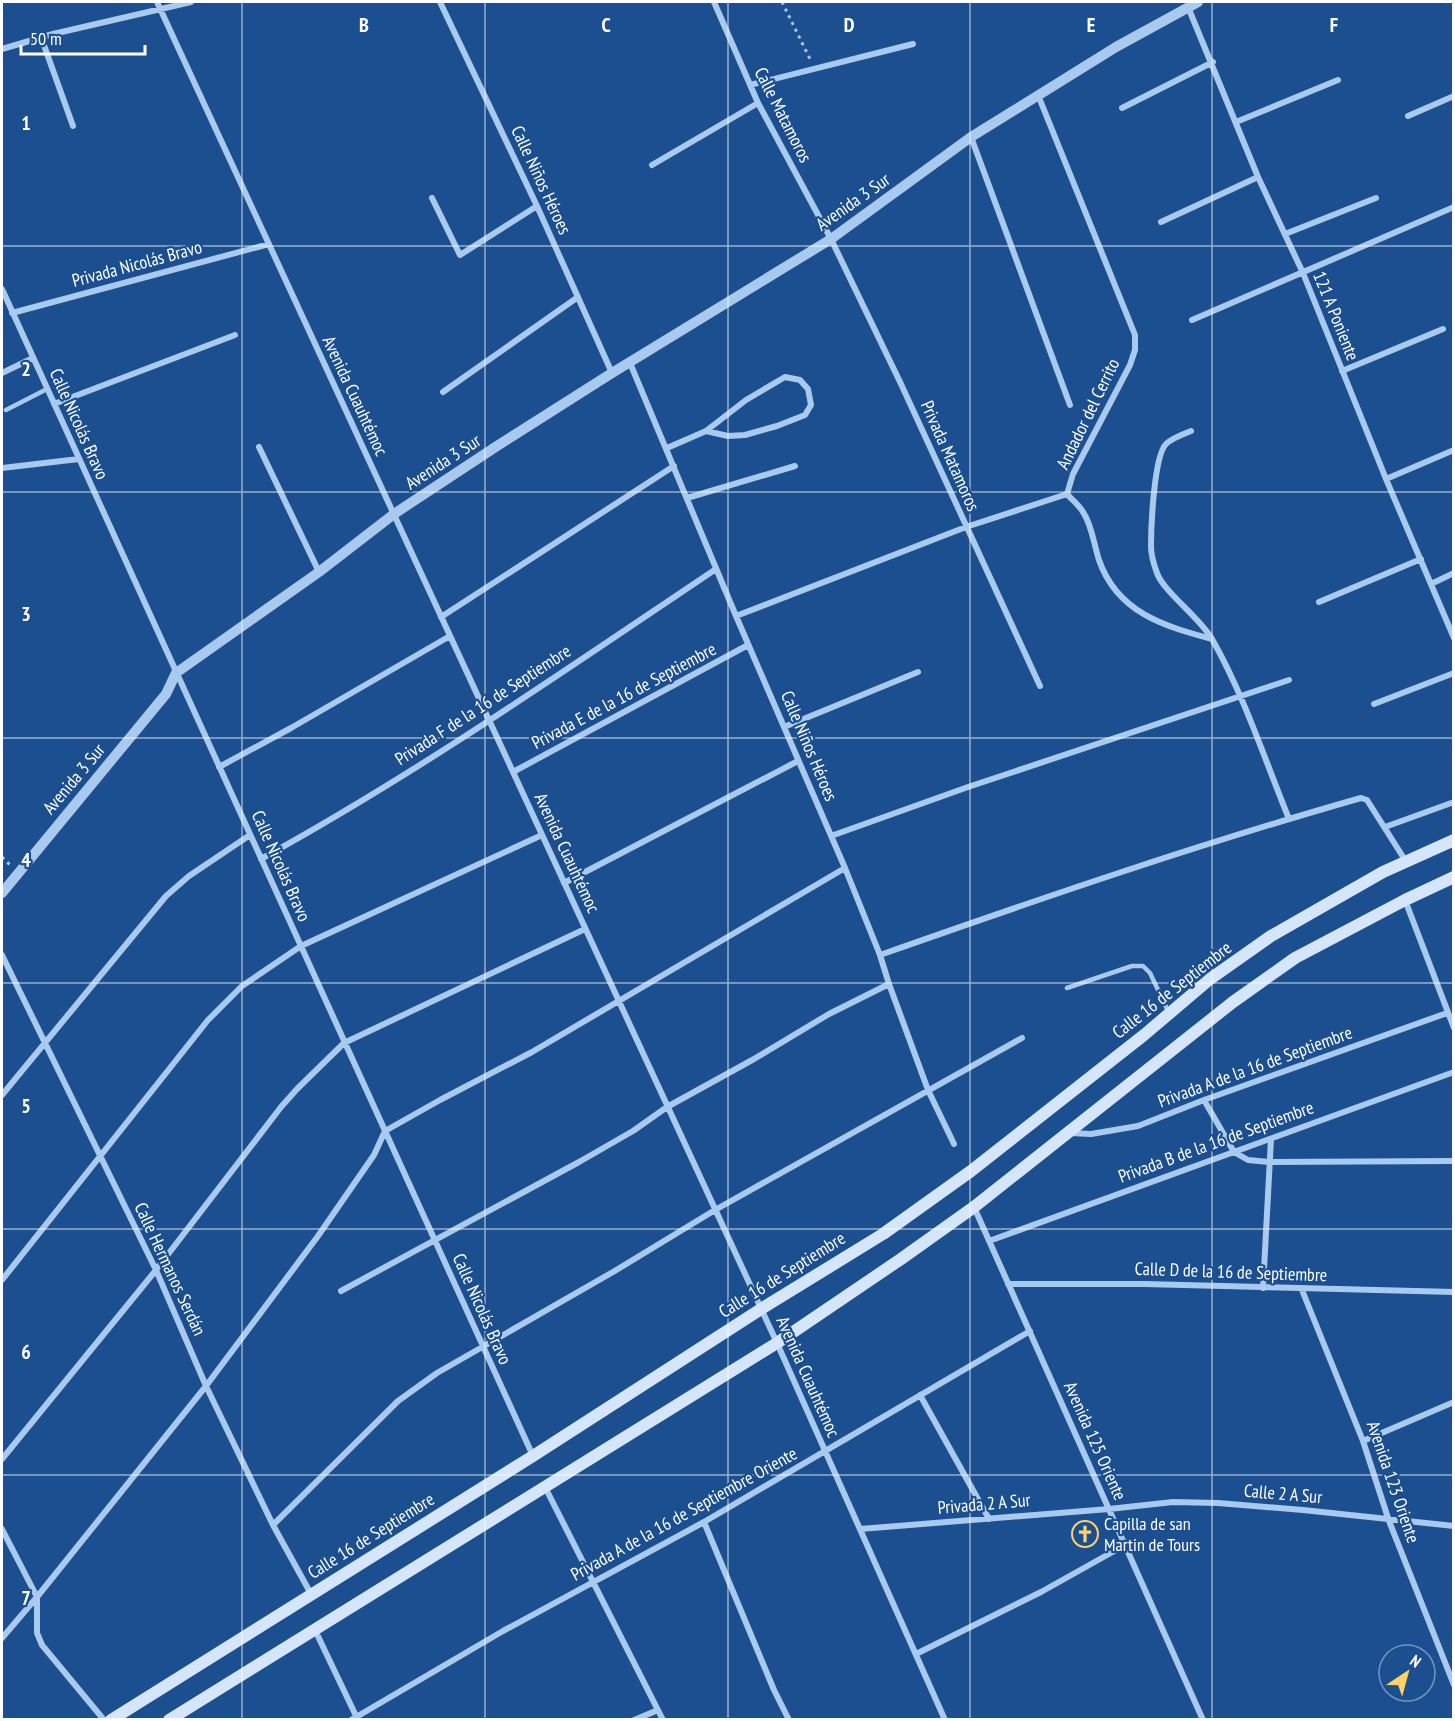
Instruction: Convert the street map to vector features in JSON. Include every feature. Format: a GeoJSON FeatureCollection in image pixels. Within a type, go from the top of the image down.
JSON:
{"type":"FeatureCollection","features":[{"type":"Feature","properties":{"kind":"main road","name":"Calle 16 de Septiembre"},"geometry":{"type":"LineString","coordinates":[[111,1719],[883,1234],[971,1171],[1210,979],[1271,936],[1405,861],[1454,840]]}},
{"type":"Feature","properties":{"kind":"main road"},"geometry":{"type":"LineString","coordinates":[[170,1719],[777,1343],[974,1207],[1233,1002],[1295,958],[1454,877]]}},
{"type":"Feature","properties":{"kind":"street","name":"Avenida Cuauhtémoc"},"geometry":{"type":"LineString","coordinates":[[157,2],[777,1343],[945,1719]]}},
{"type":"Feature","properties":{"kind":"street"},"geometry":{"type":"LineString","coordinates":[[2,49],[41,37],[190,2]]}},
{"type":"Feature","properties":{"kind":"street","name":"Calle Niños Héroes"},"geometry":{"type":"LineString","coordinates":[[440,2],[537,206],[612,373]]}},
{"type":"Feature","properties":{"kind":"street","name":"Calle Matamoros"},"geometry":{"type":"LineString","coordinates":[[714,2],[758,103],[831,238]]}},
{"type":"Feature","properties":{"kind":"street","name":"121 A Poniente"},"geometry":{"type":"LineString","coordinates":[[1193,4],[1258,177],[1303,273],[1386,479],[1454,638]]}},
{"type":"Feature","properties":{"kind":"street","name":"Avenida 3 Sur"},"geometry":{"type":"LineString","coordinates":[[2,893],[166,694],[176,672],[319,572],[394,514],[612,373],[831,238],[971,137],[1116,47],[1193,4]]}},
{"type":"Feature","properties":{"kind":"street"},"geometry":{"type":"LineString","coordinates":[[41,37],[73,126]]}},
{"type":"Feature","properties":{"kind":"street"},"geometry":{"type":"LineString","coordinates":[[750,85],[913,44]]}},
{"type":"Feature","properties":{"kind":"street"},"geometry":{"type":"LineString","coordinates":[[1122,108],[1213,62]]}},
{"type":"Feature","properties":{"kind":"street"},"geometry":{"type":"LineString","coordinates":[[1236,122],[1338,80]]}},
{"type":"Feature","properties":{"kind":"street","name":"Andador del Cerrito"},"geometry":{"type":"LineString","coordinates":[[1038,95],[1135,335],[1135,350],[1130,365],[1073,474],[1067,494],[1083,512],[1108,583],[1123,600],[1145,616],[1180,631],[1212,639]]}},
{"type":"Feature","properties":{"kind":"street"},"geometry":{"type":"LineString","coordinates":[[1408,116],[1454,96]]}},
{"type":"Feature","properties":{"kind":"street"},"geometry":{"type":"LineString","coordinates":[[652,165],[758,103]]}},
{"type":"Feature","properties":{"kind":"street"},"geometry":{"type":"LineString","coordinates":[[971,137],[1070,405]]}},
{"type":"Feature","properties":{"kind":"street"},"geometry":{"type":"LineString","coordinates":[[1161,222],[1258,177]]}},
{"type":"Feature","properties":{"kind":"street"},"geometry":{"type":"LineString","coordinates":[[432,198],[460,255],[537,206]]}},
{"type":"Feature","properties":{"kind":"street"},"geometry":{"type":"LineString","coordinates":[[1285,234],[1376,198]]}},
{"type":"Feature","properties":{"kind":"street"},"geometry":{"type":"LineString","coordinates":[[1192,320],[1454,207]]}},
{"type":"Feature","properties":{"kind":"street","name":"Privada Matamoros"},"geometry":{"type":"LineString","coordinates":[[831,238],[902,384],[1041,686]]}},
{"type":"Feature","properties":{"kind":"street","name":"Privada Nicolás Bravo"},"geometry":{"type":"LineString","coordinates":[[12,313],[269,244]]}},
{"type":"Feature","properties":{"kind":"street","name":"Calle Nicolás Bravo"},"geometry":{"type":"LineString","coordinates":[[2,289],[532,1456]]}},
{"type":"Feature","properties":{"kind":"street"},"geometry":{"type":"LineString","coordinates":[[444,392],[578,297]]}},
{"type":"Feature","properties":{"kind":"street"},"geometry":{"type":"LineString","coordinates":[[1342,371],[1443,329]]}},
{"type":"Feature","properties":{"kind":"street"},"geometry":{"type":"LineString","coordinates":[[54,404],[234,335]]}},
{"type":"Feature","properties":{"kind":"street"},"geometry":{"type":"LineString","coordinates":[[2,373],[33,358]]}},
{"type":"Feature","properties":{"kind":"street","name":"Calle Niños Héroes"},"geometry":{"type":"LineString","coordinates":[[630,363],[748,645],[845,868],[880,956],[928,1090],[954,1144]]}},
{"type":"Feature","properties":{"kind":"street"},"geometry":{"type":"LineString","coordinates":[[667,448],[705,431],[746,400],[785,377],[800,380],[808,389],[811,405],[805,415],[745,435],[728,436],[705,431]]}},
{"type":"Feature","properties":{"kind":"street"},"geometry":{"type":"LineString","coordinates":[[1191,431],[1166,444],[1159,459],[1151,547],[1158,576],[1199,621],[1212,639],[1239,696],[1289,819]]}},
{"type":"Feature","properties":{"kind":"street"},"geometry":{"type":"LineString","coordinates":[[260,447],[319,572]]}},
{"type":"Feature","properties":{"kind":"street"},"geometry":{"type":"LineString","coordinates":[[1386,479],[1454,450]]}},
{"type":"Feature","properties":{"kind":"street"},"geometry":{"type":"LineString","coordinates":[[2,468],[79,459]]}},
{"type":"Feature","properties":{"kind":"street"},"geometry":{"type":"LineString","coordinates":[[441,617],[674,466]]}},
{"type":"Feature","properties":{"kind":"street"},"geometry":{"type":"LineString","coordinates":[[687,498],[795,466]]}},
{"type":"Feature","properties":{"kind":"street"},"geometry":{"type":"LineString","coordinates":[[736,616],[966,527],[1067,494]]}},
{"type":"Feature","properties":{"kind":"street"},"geometry":{"type":"LineString","coordinates":[[1319,602],[1421,559]]}},
{"type":"Feature","properties":{"kind":"street","name":"Privada F de la 16 de Septiembre"},"geometry":{"type":"LineString","coordinates":[[261,859],[344,812],[489,721],[716,569]]}},
{"type":"Feature","properties":{"kind":"street"},"geometry":{"type":"LineString","coordinates":[[1431,584],[1454,573]]}},
{"type":"Feature","properties":{"kind":"street"},"geometry":{"type":"LineString","coordinates":[[219,767],[450,636]]}},
{"type":"Feature","properties":{"kind":"street","name":"Privada E de la 16 de Septiembre"},"geometry":{"type":"LineString","coordinates":[[513,772],[748,645]]}},
{"type":"Feature","properties":{"kind":"street"},"geometry":{"type":"LineString","coordinates":[[784,727],[918,672]]}},
{"type":"Feature","properties":{"kind":"street"},"geometry":{"type":"LineString","coordinates":[[1374,704],[1454,673]]}},
{"type":"Feature","properties":{"kind":"street"},"geometry":{"type":"LineString","coordinates":[[831,836],[968,787],[1288,680]]}},
{"type":"Feature","properties":{"kind":"street"},"geometry":{"type":"LineString","coordinates":[[564,883],[798,761]]}},
{"type":"Feature","properties":{"kind":"street"},"geometry":{"type":"LineString","coordinates":[[880,956],[975,922],[1289,819],[1361,798],[1367,800],[1405,861]]}},
{"type":"Feature","properties":{"kind":"street"},"geometry":{"type":"LineString","coordinates":[[1385,827],[1454,802]]}},
{"type":"Feature","properties":{"kind":"street"},"geometry":{"type":"LineString","coordinates":[[2,1095],[44,1041],[166,896],[189,876],[250,835]]}},
{"type":"Feature","properties":{"kind":"street"},"geometry":{"type":"LineString","coordinates":[[2,1280],[224,1003],[242,986],[301,946],[542,835]]}},
{"type":"Feature","properties":{"kind":"street"},"geometry":{"type":"LineString","coordinates":[[2,1638],[206,1386],[318,1236],[374,1155],[385,1131],[532,1052],[845,868]]}},
{"type":"Feature","properties":{"kind":"street"},"geometry":{"type":"LineString","coordinates":[[1405,900],[1454,1028]]}},
{"type":"Feature","properties":{"kind":"street"},"geometry":{"type":"LineString","coordinates":[[2,1459],[156,1270],[281,1107],[344,1043],[585,928]]}},
{"type":"Feature","properties":{"kind":"street","name":"Calle Hermanos Serdán"},"geometry":{"type":"LineString","coordinates":[[2,955],[156,1270],[206,1386],[273,1526],[311,1595]]}},
{"type":"Feature","properties":{"kind":"street"},"geometry":{"type":"LineString","coordinates":[[341,1291],[597,1152],[633,1131],[667,1107],[829,1014],[889,984]]}},
{"type":"Feature","properties":{"kind":"street","name":"Privada A de la 16 de Septiembre"},"geometry":{"type":"LineString","coordinates":[[1069,1133],[1091,1134],[1138,1126],[1447,1013]]}},
{"type":"Feature","properties":{"kind":"street"},"geometry":{"type":"LineString","coordinates":[[273,1526],[398,1401],[437,1373],[613,1272],[715,1210],[1022,1038]]}},
{"type":"Feature","properties":{"kind":"street","name":"Privada B de la 16 de Septiembre"},"geometry":{"type":"LineString","coordinates":[[989,1241],[1454,1072]]}},
{"type":"Feature","properties":{"kind":"street"},"geometry":{"type":"LineString","coordinates":[[1204,1100],[1234,1152],[1248,1160],[1269,1162],[1454,1161]]}},
{"type":"Feature","properties":{"kind":"street"},"geometry":{"type":"LineString","coordinates":[[1263,1288],[1271,1139]]}},
{"type":"Feature","properties":{"kind":"street","name":"Avenida 125 Oriente"},"geometry":{"type":"LineString","coordinates":[[974,1207],[1203,1719]]}},
{"type":"Feature","properties":{"kind":"street","name":"Calle D de la 16 de Septiembre"},"geometry":{"type":"LineString","coordinates":[[1008,1284],[1144,1284],[1454,1293]]}},
{"type":"Feature","properties":{"kind":"street","name":"Avenida 123 Oriente"},"geometry":{"type":"LineString","coordinates":[[1302,1290],[1363,1441],[1389,1521],[1454,1685]]}},
{"type":"Feature","properties":{"kind":"street","name":"Privada A de la 16 de Septiembre Oriente"},"geometry":{"type":"LineString","coordinates":[[355,1719],[484,1642],[704,1522],[1030,1331]]}},
{"type":"Feature","properties":{"kind":"street"},"geometry":{"type":"LineString","coordinates":[[920,1395],[989,1519]]}},
{"type":"Feature","properties":{"kind":"street"},"geometry":{"type":"LineString","coordinates":[[1363,1441],[1454,1402]]}},
{"type":"Feature","properties":{"kind":"street"},"geometry":{"type":"LineString","coordinates":[[545,1487],[663,1719]]}},
{"type":"Feature","properties":{"kind":"street","name":"Calle 2 A Sur"},"geometry":{"type":"LineString","coordinates":[[1109,1509],[1173,1502],[1218,1503],[1454,1526]]}},
{"type":"Feature","properties":{"kind":"street","name":"Privada 2 A Sur"},"geometry":{"type":"LineString","coordinates":[[860,1529],[1109,1509]]}},
{"type":"Feature","properties":{"kind":"street"},"geometry":{"type":"LineString","coordinates":[[704,1522],[774,1690],[789,1719]]}},
{"type":"Feature","properties":{"kind":"street"},"geometry":{"type":"LineString","coordinates":[[2,1529],[37,1597],[37,1633],[42,1645],[104,1719]]}},
{"type":"Feature","properties":{"kind":"street"},"geometry":{"type":"LineString","coordinates":[[916,1654],[1041,1592],[1125,1545]]}},
{"type":"Feature","properties":{"kind":"street"},"geometry":{"type":"LineString","coordinates":[[315,1630],[355,1719]]}},
{"type":"Feature","properties":{"kind":"street"},"geometry":{"type":"LineString","coordinates":[[633,1719],[658,1710]]}},
{"type":"Feature","properties":{"kind":"lane"},"geometry":{"type":"LineString","coordinates":[[6,410],[47,389]]}},
{"type":"Feature","properties":{"kind":"lane"},"geometry":{"type":"LineString","coordinates":[[1067,988],[1132,966],[1143,966],[1150,973],[1169,1014]]}},
{"type":"Feature","properties":{"kind":"path"},"geometry":{"type":"LineString","coordinates":[[782,2],[815,68]]}},
{"type":"Feature","properties":{"kind":"place","name":"Capilla de san Martin de Tours"},"geometry":{"type":"Point","coordinates":[1085,1534]}}]}
